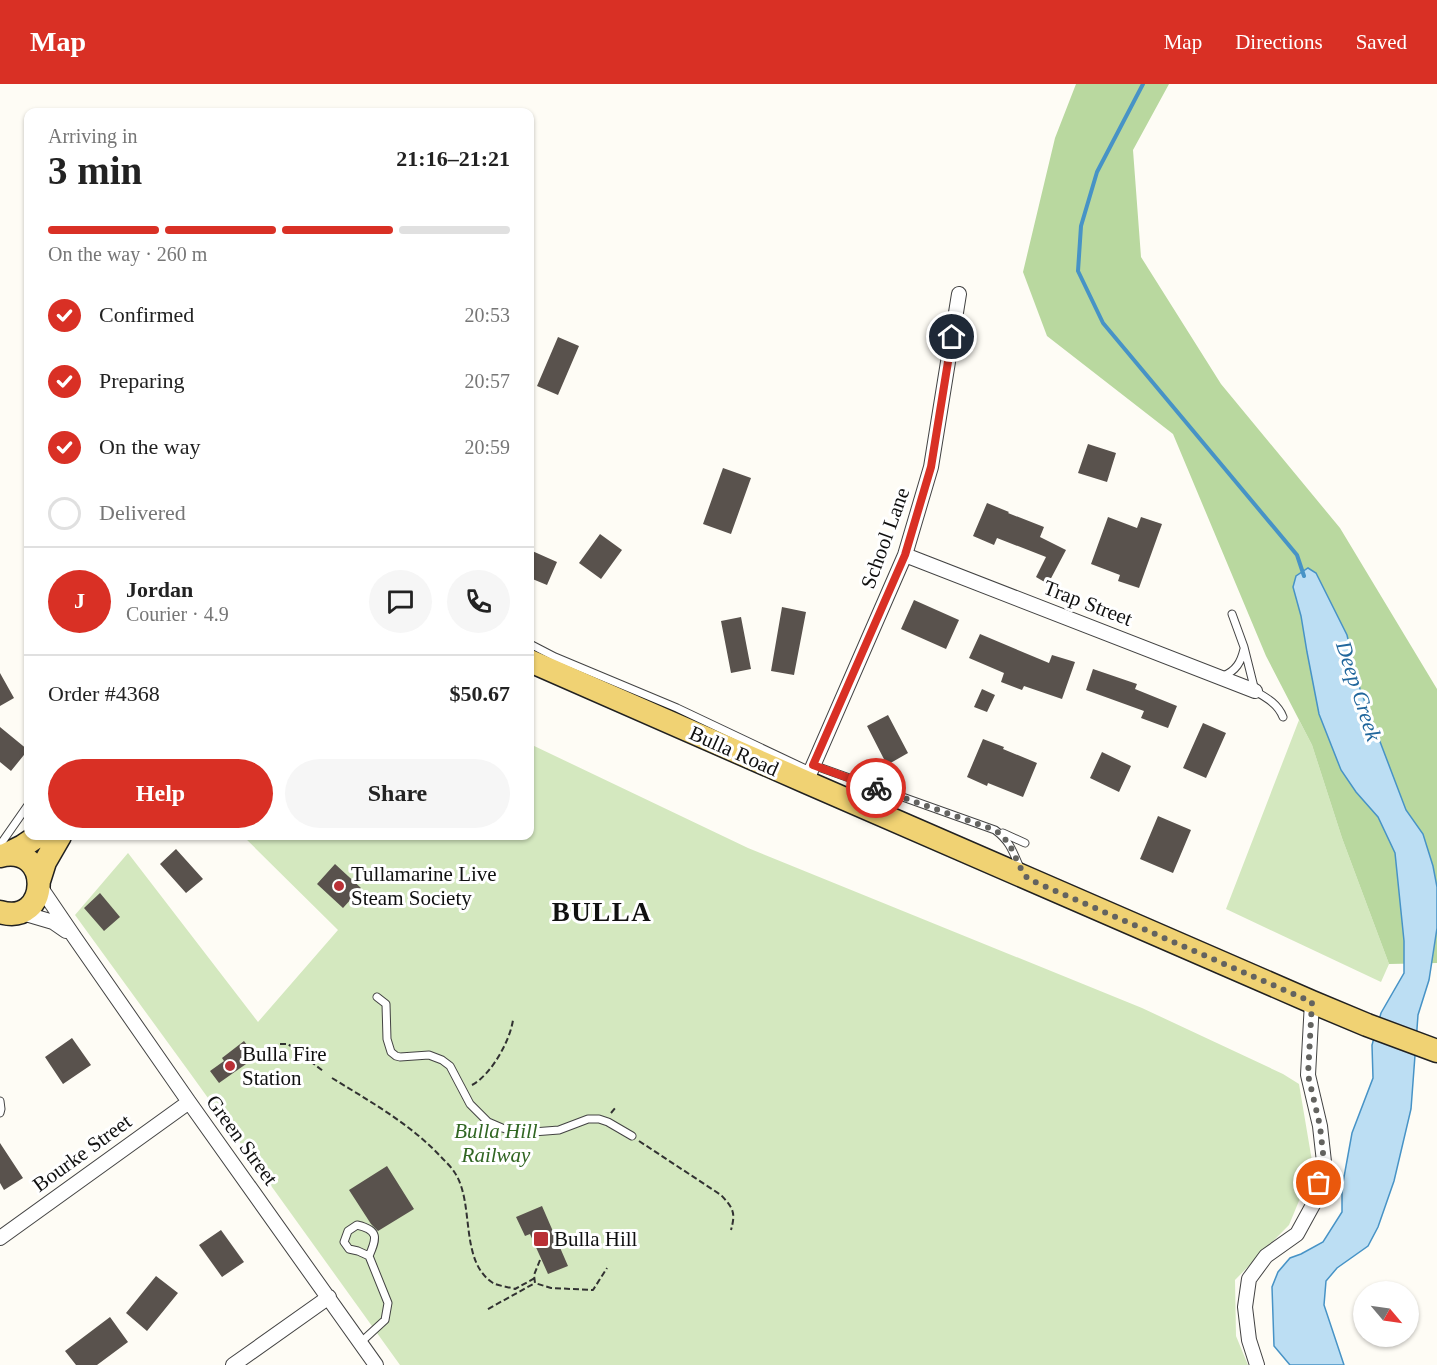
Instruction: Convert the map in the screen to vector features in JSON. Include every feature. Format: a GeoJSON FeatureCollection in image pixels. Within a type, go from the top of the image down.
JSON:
{"type":"FeatureCollection","features":[{"type":"Feature","properties":{"kind":"main road","name":"Bulla Road"},"geometry":{"type":"LineString","coordinates":[[534,663],[810,773],[1028,879],[1312,1002],[1437,1051]]}},
{"type":"Feature","properties":{"kind":"main road"},"geometry":{"type":"LineString","coordinates":[[2,852],[23,846],[32,840]]}},
{"type":"Feature","properties":{"kind":"main road"},"geometry":{"type":"LineString","coordinates":[[8,915],[25,910],[32,904],[37,895],[45,862],[58,840]]}},
{"type":"Feature","properties":{"kind":"main road"},"geometry":{"type":"LineString","coordinates":[[2,852],[25,858],[37,872],[39,883]]}},
{"type":"Feature","properties":{"kind":"street","name":"School Lane"},"geometry":{"type":"LineString","coordinates":[[810,773],[905,555],[931,467],[959,294]]}},
{"type":"Feature","properties":{"kind":"street","name":"Trap Street"},"geometry":{"type":"LineString","coordinates":[[905,555],[1255,691]]}},
{"type":"Feature","properties":{"kind":"street","name":"Green Street"},"geometry":{"type":"LineString","coordinates":[[39,883],[189,1102],[376,1365]]}},
{"type":"Feature","properties":{"kind":"street","name":"Green Street"},"geometry":{"type":"LineString","coordinates":[[8,915],[53,922],[75,938]]}},
{"type":"Feature","properties":{"kind":"street"},"geometry":{"type":"LineString","coordinates":[[1257,1365],[1249,1340],[1245,1307],[1249,1279],[1266,1256],[1297,1234],[1314,1203],[1324,1162],[1320,1126],[1308,1075],[1312,1002]]}},
{"type":"Feature","properties":{"kind":"street","name":"Bourke Street"},"geometry":{"type":"LineString","coordinates":[[0,1239],[189,1102]]}},
{"type":"Feature","properties":{"kind":"street"},"geometry":{"type":"LineString","coordinates":[[233,1365],[329,1297]]}},
{"type":"Feature","properties":{"kind":"lane"},"geometry":{"type":"LineString","coordinates":[[1232,614],[1244,647],[1255,691],[1275,704],[1283,717]]}},
{"type":"Feature","properties":{"kind":"lane","name":"Bulla Road"},"geometry":{"type":"LineString","coordinates":[[534,646],[676,708],[810,773]]}},
{"type":"Feature","properties":{"kind":"lane"},"geometry":{"type":"LineString","coordinates":[[1221,677],[1232,673],[1238,666],[1244,647]]}},
{"type":"Feature","properties":{"kind":"lane"},"geometry":{"type":"LineString","coordinates":[[810,773],[995,830],[1025,843]]}},
{"type":"Feature","properties":{"kind":"lane"},"geometry":{"type":"LineString","coordinates":[[2,852],[24,812]]}},
{"type":"Feature","properties":{"kind":"lane"},"geometry":{"type":"LineString","coordinates":[[995,830],[1010,845],[1019,866],[1028,879]]}},
{"type":"Feature","properties":{"kind":"lane"},"geometry":{"type":"LineString","coordinates":[[377,996],[386,1004],[387,1039],[391,1052],[400,1057],[429,1054],[442,1060],[450,1066],[470,1104],[488,1122],[516,1133],[559,1130],[588,1119],[599,1119],[632,1136]]}},
{"type":"Feature","properties":{"kind":"lane"},"geometry":{"type":"LineString","coordinates":[[0,1101],[0,1113]]}},
{"type":"Feature","properties":{"kind":"lane"},"geometry":{"type":"LineString","coordinates":[[360,1342],[385,1320],[388,1303],[369,1256],[349,1249],[344,1242],[348,1231],[357,1226],[365,1227],[373,1233],[375,1241],[369,1256]]}},
{"type":"Feature","properties":{"kind":"path"},"geometry":{"type":"LineString","coordinates":[[461,1086],[472,1085],[487,1074],[506,1042],[513,1020]]}},
{"type":"Feature","properties":{"kind":"path"},"geometry":{"type":"LineString","coordinates":[[280,1044],[288,1044],[323,1071]]}},
{"type":"Feature","properties":{"kind":"path"},"geometry":{"type":"LineString","coordinates":[[333,1078],[391,1115],[434,1149],[455,1173],[464,1193],[470,1242],[476,1261],[484,1274],[494,1283],[515,1288],[535,1278]]}},
{"type":"Feature","properties":{"kind":"path"},"geometry":{"type":"LineString","coordinates":[[632,1136],[721,1195],[732,1207],[734,1221],[731,1230]]}},
{"type":"Feature","properties":{"kind":"path"},"geometry":{"type":"LineString","coordinates":[[535,1283],[534,1275],[540,1260]]}},
{"type":"Feature","properties":{"kind":"path"},"geometry":{"type":"LineString","coordinates":[[488,1309],[535,1283],[551,1288],[593,1290],[607,1268]]}},
{"type":"Feature","properties":{"kind":"green space"},"geometry":{"type":"Polygon","coordinates":[[[1076,84],[1169,84],[1133,150],[1141,257],[1221,384],[1340,528],[1437,689],[1437,963],[1389,964],[1342,838],[1312,745],[1266,656],[1173,434],[1047,336],[1023,272],[1055,138],[1076,84]]]}},
{"type":"Feature","properties":{"kind":"green space"},"geometry":{"type":"Polygon","coordinates":[[[1299,720],[1312,745],[1342,838],[1389,964],[1381,982],[1226,909],[1299,720]]]}},
{"type":"Feature","properties":{"kind":"green space","name":"Bulla Hill Railway"},"geometry":{"type":"Polygon","coordinates":[[[534,746],[748,848],[1142,1008],[1283,1074],[1299,1084],[1313,1167],[1289,1225],[1235,1280],[1236,1336],[1248,1365],[400,1365],[75,915],[128,853],[258,1022],[338,930],[247,840],[534,840],[534,746]]]}},
{"type":"Feature","properties":{"kind":"water"},"geometry":{"type":"Polygon","coordinates":[[[1308,568],[1316,573],[1347,635],[1360,689],[1406,810],[1423,834],[1437,887],[1437,928],[1429,980],[1418,1015],[1411,1109],[1394,1181],[1378,1227],[1368,1246],[1337,1268],[1326,1281],[1324,1305],[1344,1365],[1290,1365],[1274,1346],[1272,1287],[1278,1272],[1290,1258],[1323,1242],[1342,1212],[1342,1188],[1352,1133],[1373,1078],[1372,1045],[1381,1013],[1404,973],[1404,941],[1395,853],[1378,817],[1356,792],[1341,770],[1319,714],[1301,616],[1293,587],[1296,576],[1308,568]]]}},
{"type":"Feature","properties":{"kind":"building"},"geometry":{"type":"Polygon","coordinates":[[[558,337],[579,346],[558,395],[537,386],[558,337]]]}},
{"type":"Feature","properties":{"kind":"building"},"geometry":{"type":"Polygon","coordinates":[[[1088,444],[1116,453],[1107,482],[1078,473],[1088,444]]]}},
{"type":"Feature","properties":{"kind":"building"},"geometry":{"type":"Polygon","coordinates":[[[723,468],[751,478],[731,534],[703,524],[723,468]]]}},
{"type":"Feature","properties":{"kind":"building"},"geometry":{"type":"Polygon","coordinates":[[[987,503],[1044,527],[1040,537],[1066,550],[1048,584],[1036,577],[1046,557],[997,538],[994,545],[973,536],[987,503]]]}},
{"type":"Feature","properties":{"kind":"building"},"geometry":{"type":"Polygon","coordinates":[[[1108,517],[1137,528],[1141,517],[1162,524],[1139,588],[1118,581],[1120,575],[1091,564],[1108,517]]]}},
{"type":"Feature","properties":{"kind":"building"},"geometry":{"type":"Polygon","coordinates":[[[600,534],[622,550],[601,579],[579,563],[600,534]]]}},
{"type":"Feature","properties":{"kind":"building"},"geometry":{"type":"Polygon","coordinates":[[[534,552],[557,562],[547,585],[534,580],[534,552]]]}},
{"type":"Feature","properties":{"kind":"building"},"geometry":{"type":"Polygon","coordinates":[[[914,600],[959,620],[946,649],[901,629],[914,600]]]}},
{"type":"Feature","properties":{"kind":"building"},"geometry":{"type":"Polygon","coordinates":[[[782,607],[806,612],[794,675],[771,671],[782,607]]]}},
{"type":"Feature","properties":{"kind":"building"},"geometry":{"type":"Polygon","coordinates":[[[741,617],[751,669],[731,673],[721,621],[741,617]]]}},
{"type":"Feature","properties":{"kind":"building"},"geometry":{"type":"Polygon","coordinates":[[[980,634],[1049,663],[1052,655],[1075,662],[1062,699],[1024,686],[1022,690],[1001,682],[1004,673],[969,658],[980,634]]]}},
{"type":"Feature","properties":{"kind":"building"},"geometry":{"type":"Polygon","coordinates":[[[1093,669],[1137,684],[1135,689],[1177,706],[1168,728],[1141,718],[1144,711],[1086,690],[1093,669]]]}},
{"type":"Feature","properties":{"kind":"building"},"geometry":{"type":"Polygon","coordinates":[[[0,673],[14,698],[0,706],[0,673]]]}},
{"type":"Feature","properties":{"kind":"building"},"geometry":{"type":"Polygon","coordinates":[[[982,689],[995,695],[987,712],[974,707],[982,689]]]}},
{"type":"Feature","properties":{"kind":"building"},"geometry":{"type":"Polygon","coordinates":[[[888,715],[908,753],[887,765],[867,726],[888,715]]]}},
{"type":"Feature","properties":{"kind":"building"},"geometry":{"type":"Polygon","coordinates":[[[1203,723],[1226,733],[1206,778],[1183,768],[1203,723]]]}},
{"type":"Feature","properties":{"kind":"building"},"geometry":{"type":"Polygon","coordinates":[[[0,727],[24,747],[24,755],[11,771],[0,762],[0,727]]]}},
{"type":"Feature","properties":{"kind":"building"},"geometry":{"type":"Polygon","coordinates":[[[983,739],[1037,763],[1023,797],[967,777],[983,739]]]}},
{"type":"Feature","properties":{"kind":"building"},"geometry":{"type":"Polygon","coordinates":[[[1102,752],[1131,766],[1119,792],[1090,778],[1102,752]]]}},
{"type":"Feature","properties":{"kind":"building"},"geometry":{"type":"Polygon","coordinates":[[[1158,816],[1191,830],[1173,873],[1140,859],[1158,816]]]}},
{"type":"Feature","properties":{"kind":"building"},"geometry":{"type":"Polygon","coordinates":[[[176,849],[203,879],[186,893],[160,864],[176,849]]]}},
{"type":"Feature","properties":{"kind":"building","name":"Tullamarine Live Steam Society"},"geometry":{"type":"Polygon","coordinates":[[[335,864],[361,888],[343,908],[317,884],[335,864]]]}},
{"type":"Feature","properties":{"kind":"building"},"geometry":{"type":"Polygon","coordinates":[[[100,893],[120,917],[104,931],[84,908],[100,893]]]}},
{"type":"Feature","properties":{"kind":"building"},"geometry":{"type":"Polygon","coordinates":[[[72,1038],[91,1065],[63,1084],[45,1057],[72,1038]]]}},
{"type":"Feature","properties":{"kind":"building","name":"Bulla Fire Station"},"geometry":{"type":"Polygon","coordinates":[[[244,1041],[256,1057],[219,1083],[210,1071],[224,1061],[222,1058],[244,1041]]]}},
{"type":"Feature","properties":{"kind":"building"},"geometry":{"type":"Polygon","coordinates":[[[0,1143],[23,1178],[4,1190],[0,1183],[0,1143]]]}},
{"type":"Feature","properties":{"kind":"building"},"geometry":{"type":"Polygon","coordinates":[[[387,1166],[414,1209],[378,1231],[349,1190],[387,1166]]]}},
{"type":"Feature","properties":{"kind":"building"},"geometry":{"type":"Polygon","coordinates":[[[542,1206],[568,1266],[548,1274],[530,1234],[525,1236],[516,1217],[542,1206]]]}},
{"type":"Feature","properties":{"kind":"building"},"geometry":{"type":"Polygon","coordinates":[[[221,1230],[244,1262],[222,1277],[199,1245],[221,1230]]]}},
{"type":"Feature","properties":{"kind":"building"},"geometry":{"type":"Polygon","coordinates":[[[156,1276],[178,1293],[147,1331],[126,1313],[156,1276]]]}},
{"type":"Feature","properties":{"kind":"building"},"geometry":{"type":"Polygon","coordinates":[[[110,1317],[128,1342],[97,1365],[76,1365],[65,1351],[110,1317]]]}},
{"type":"Feature","properties":{"kind":"waterway","name":"Deep Creek"},"geometry":{"type":"LineString","coordinates":[[1143,84],[1097,172],[1081,226],[1078,271],[1103,323],[1297,555],[1304,576]]}},
{"type":"Feature","properties":{"kind":"way so far"},"geometry":{"type":"LineString","coordinates":[[876,788],[995,830],[1010,845],[1023,874],[1028,879],[1312,1002],[1308,1075],[1320,1126],[1324,1162],[1319,1183]]}},
{"type":"Feature","properties":{"kind":"place","name":"Tullamarine Live Steam Society"},"geometry":{"type":"Point","coordinates":[339,886]}},
{"type":"Feature","properties":{"kind":"place","name":"Bulla Fire Station"},"geometry":{"type":"Point","coordinates":[230,1066]}},
{"type":"Feature","properties":{"kind":"place","name":"Bulla Hill"},"geometry":{"type":"Point","coordinates":[541,1239]}},
{"type":"Feature","properties":{"kind":"district","name":"BULLA"},"geometry":{"type":"Point","coordinates":[602,912]}},
{"type":"Feature","properties":{"kind":"route"},"geometry":{"type":"LineString","coordinates":[[876,788],[813,765],[905,555],[931,467],[952,337]]}}]}
